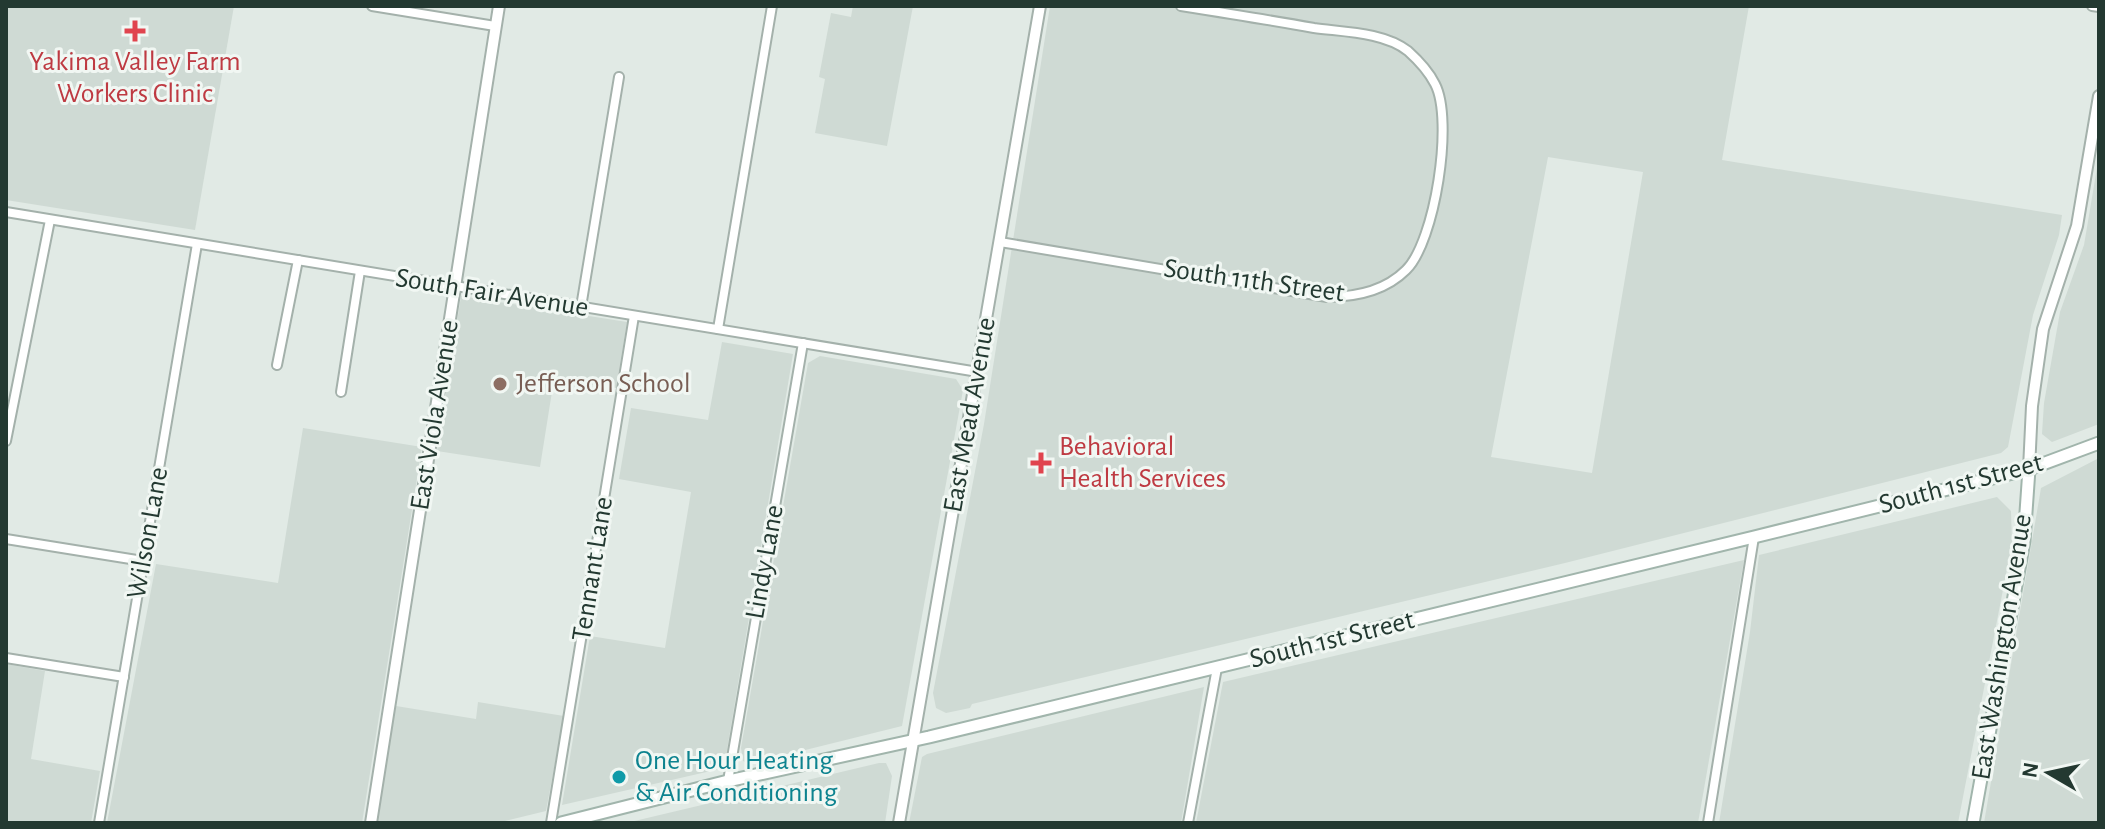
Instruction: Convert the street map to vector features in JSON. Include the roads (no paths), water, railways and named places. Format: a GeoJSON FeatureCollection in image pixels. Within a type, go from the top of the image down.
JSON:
{"type":"FeatureCollection","features":[{"type":"Feature","properties":{"kind":"main road","name":"South 1st Street"},"geometry":{"type":"LineString","coordinates":[[561,823],[728,781],[914,741],[1754,537],[2029,469],[2099,443]]}},
{"type":"Feature","properties":{"kind":"main road","name":"East Washington Avenue"},"geometry":{"type":"LineString","coordinates":[[1973,823],[2024,541],[2029,469]]}},
{"type":"Feature","properties":{"kind":"street"},"geometry":{"type":"LineString","coordinates":[[372,6],[495,26]]}},
{"type":"Feature","properties":{"kind":"street","name":"East Viola Avenue"},"geometry":{"type":"LineString","coordinates":[[371,823],[499,6]]}},
{"type":"Feature","properties":{"kind":"street"},"geometry":{"type":"LineString","coordinates":[[718,329],[772,6]]}},
{"type":"Feature","properties":{"kind":"street","name":"East Mead Avenue"},"geometry":{"type":"LineString","coordinates":[[899,823],[1040,6]]}},
{"type":"Feature","properties":{"kind":"street","name":"South 11th Street"},"geometry":{"type":"LineString","coordinates":[[1000,242],[1309,294],[1346,297],[1384,285],[1407,270],[1428,234],[1444,128],[1440,99],[1429,74],[1405,49],[1373,37],[1181,6]]}},
{"type":"Feature","properties":{"kind":"street"},"geometry":{"type":"LineString","coordinates":[[2092,6],[2099,7]]}},
{"type":"Feature","properties":{"kind":"street"},"geometry":{"type":"LineString","coordinates":[[581,307],[619,77]]}},
{"type":"Feature","properties":{"kind":"street","name":"East Washington Avenue"},"geometry":{"type":"LineString","coordinates":[[2029,469],[2032,406],[2043,329],[2077,226],[2099,96]]}},
{"type":"Feature","properties":{"kind":"street","name":"South Fair Avenue"},"geometry":{"type":"LineString","coordinates":[[6,212],[978,372]]}},
{"type":"Feature","properties":{"kind":"street"},"geometry":{"type":"LineString","coordinates":[[6,441],[50,220]]}},
{"type":"Feature","properties":{"kind":"street","name":"Wilson Lane"},"geometry":{"type":"LineString","coordinates":[[99,823],[197,244]]}},
{"type":"Feature","properties":{"kind":"street"},"geometry":{"type":"LineString","coordinates":[[277,365],[298,260]]}},
{"type":"Feature","properties":{"kind":"street"},"geometry":{"type":"LineString","coordinates":[[341,392],[360,271]]}},
{"type":"Feature","properties":{"kind":"street","name":"Tennant Lane"},"geometry":{"type":"LineString","coordinates":[[551,823],[634,316]]}},
{"type":"Feature","properties":{"kind":"street","name":"Lindy Lane"},"geometry":{"type":"LineString","coordinates":[[728,781],[803,343]]}},
{"type":"Feature","properties":{"kind":"street"},"geometry":{"type":"LineString","coordinates":[[1708,823],[1754,537]]}},
{"type":"Feature","properties":{"kind":"street"},"geometry":{"type":"LineString","coordinates":[[6,539],[143,561]]}},
{"type":"Feature","properties":{"kind":"street"},"geometry":{"type":"LineString","coordinates":[[6,658],[124,677]]}},
{"type":"Feature","properties":{"kind":"street"},"geometry":{"type":"LineString","coordinates":[[1188,823],[1217,668]]}},
{"type":"Feature","properties":{"kind":"place","name":"Yakima Valley Farm Workers Clinic"},"geometry":{"type":"Point","coordinates":[135,31]}},
{"type":"Feature","properties":{"kind":"place","name":"Jefferson School"},"geometry":{"type":"Point","coordinates":[500,384]}},
{"type":"Feature","properties":{"kind":"place","name":"Behavioral Health Services"},"geometry":{"type":"Point","coordinates":[1041,463]}},
{"type":"Feature","properties":{"kind":"place","name":"One Hour Heating & Air Conditioning"},"geometry":{"type":"Point","coordinates":[619,777]}}]}
